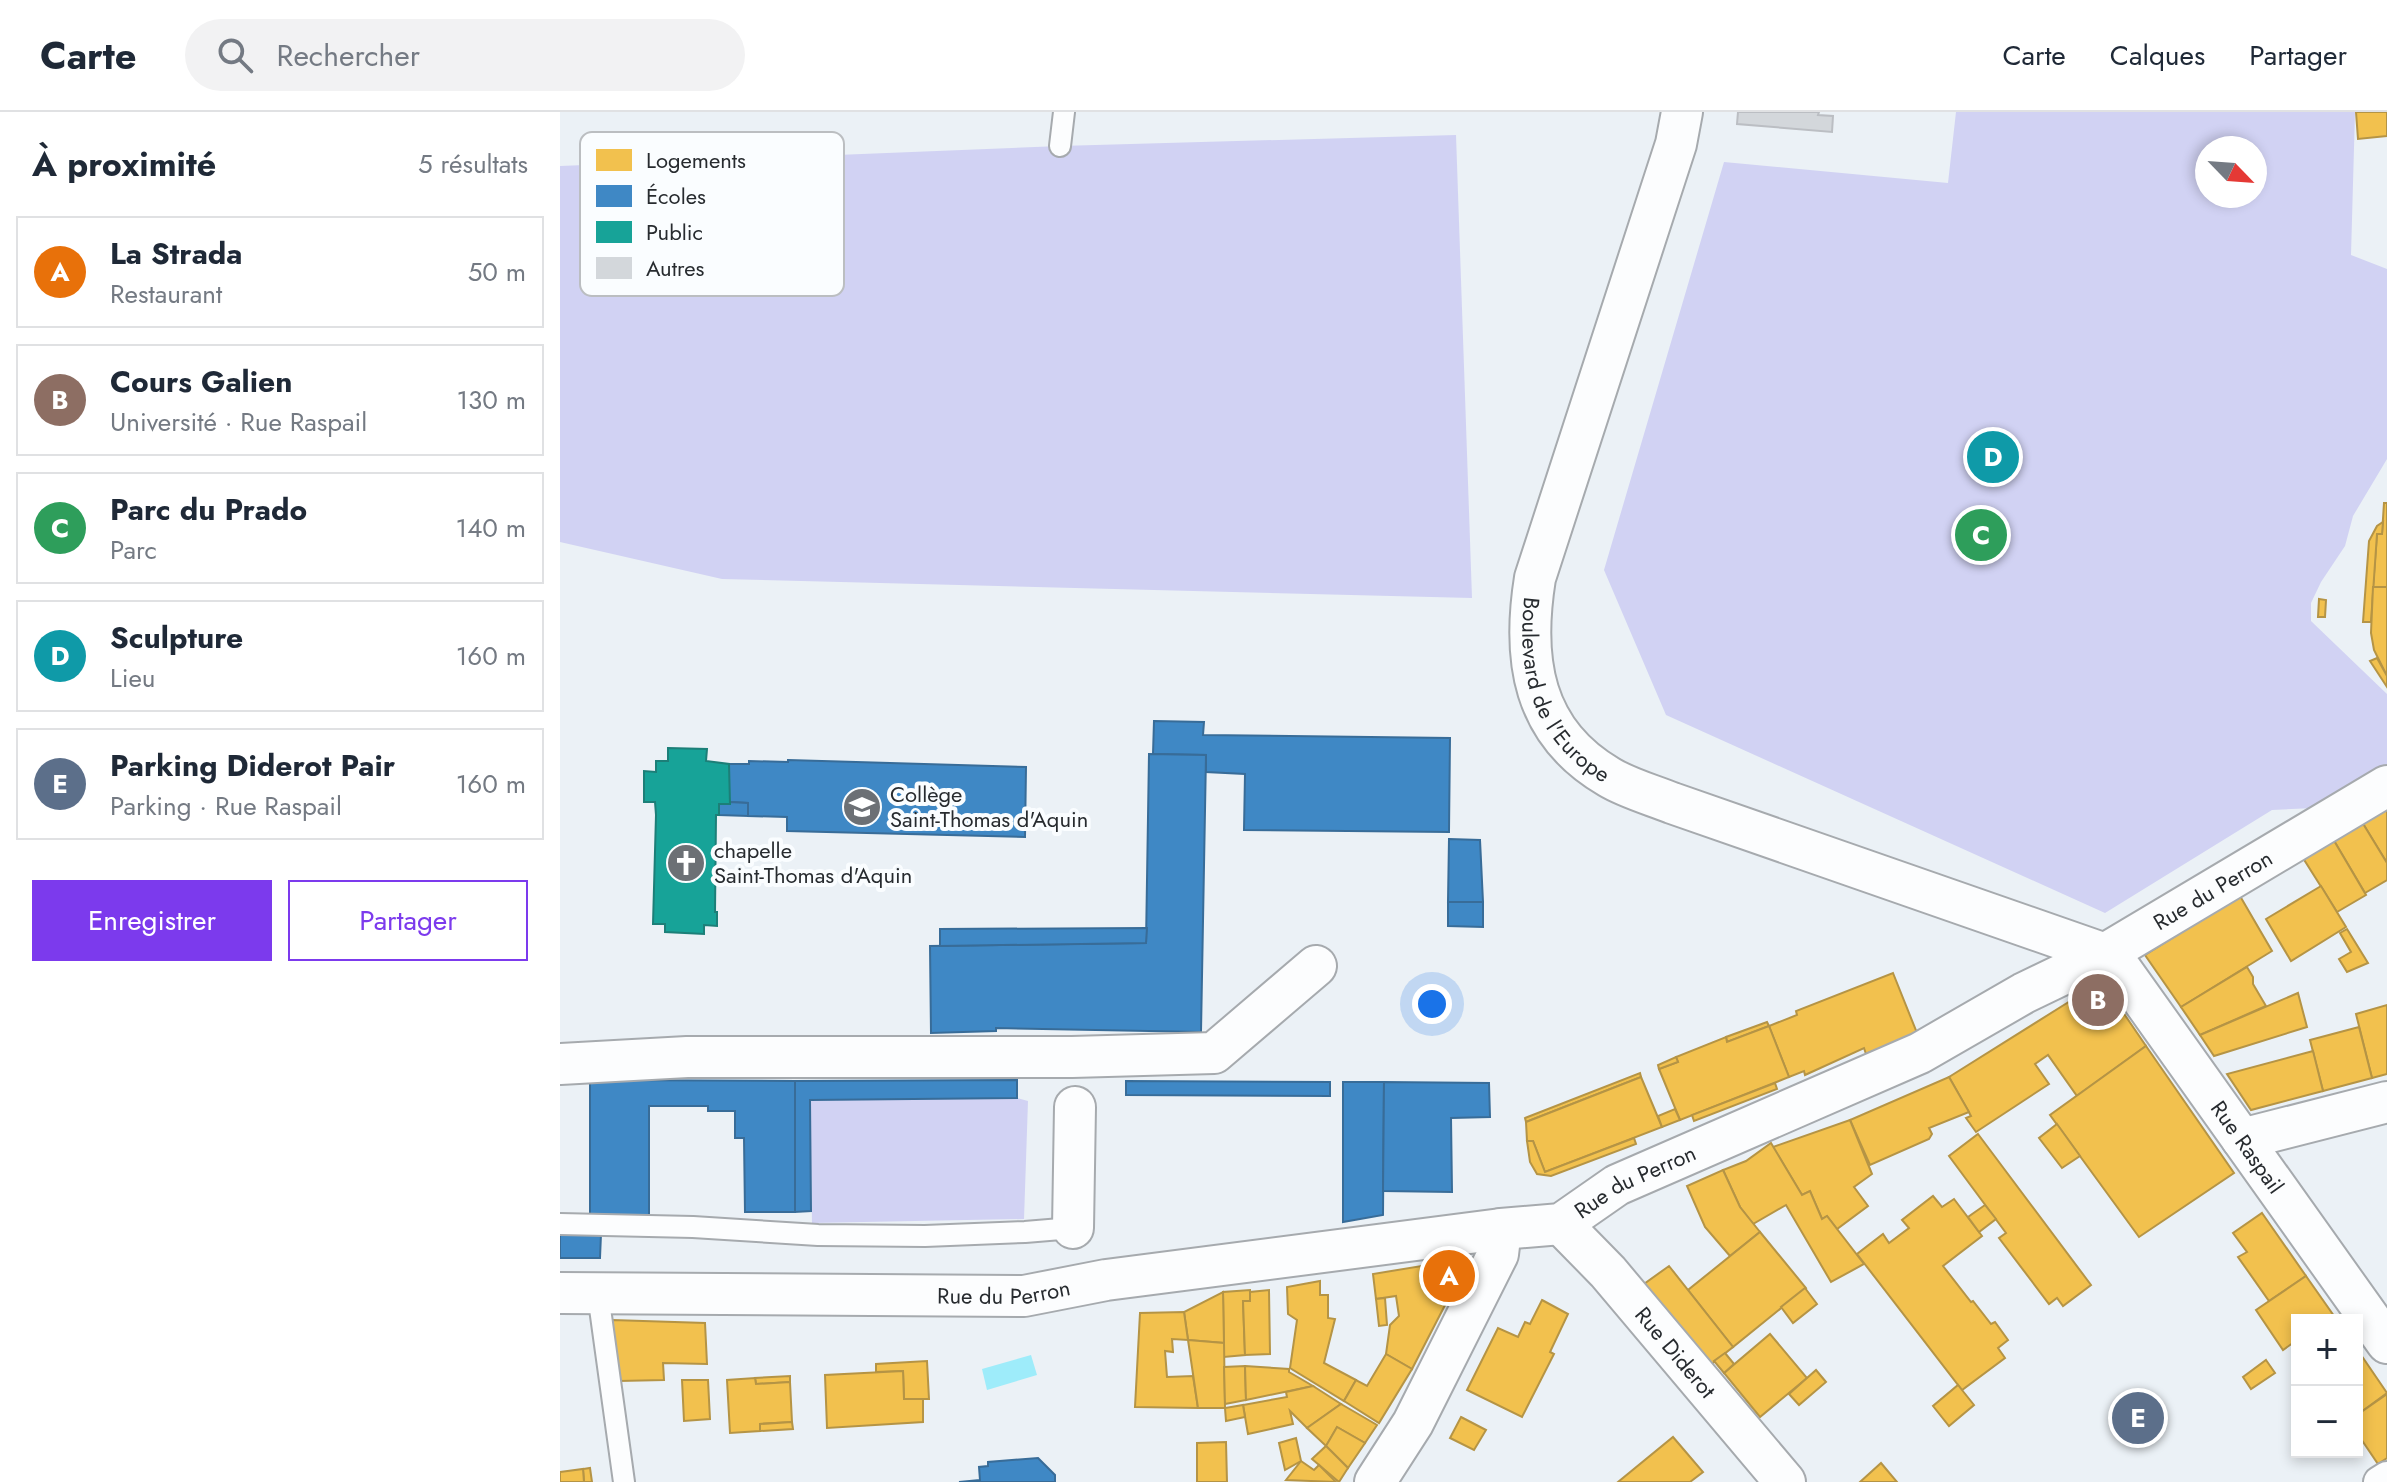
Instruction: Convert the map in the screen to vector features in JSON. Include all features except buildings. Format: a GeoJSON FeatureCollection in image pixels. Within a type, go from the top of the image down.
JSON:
{"type":"FeatureCollection","features":[{"type":"Feature","properties":{"kind":"street","name":"Boulevard de l'Europe"},"geometry":{"type":"LineString","coordinates":[[1682,112],[1676,144],[1535,578],[1529,638],[1535,677],[1547,719],[1565,744],[1609,778],[1686,808],[2105,954]]}},
{"type":"Feature","properties":{"kind":"street","name":"Rue du Perron"},"geometry":{"type":"LineString","coordinates":[[579,1294],[1024,1296],[1106,1280],[1561,1224],[1617,1185],[1920,1053],[2024,993],[2105,954],[2387,786]]}},
{"type":"Feature","properties":{"kind":"street","name":"Boulevard de l'Europe"},"geometry":{"type":"LineString","coordinates":[[1994,915],[2014,933],[2024,950],[2027,970],[2024,993]]}},
{"type":"Feature","properties":{"kind":"street","name":"Rue Raspail"},"geometry":{"type":"LineString","coordinates":[[2105,954],[2123,972],[2387,1343]]}},
{"type":"Feature","properties":{"kind":"street"},"geometry":{"type":"LineString","coordinates":[[560,1064],[687,1057],[1072,1084],[1214,1053],[1316,966]]}},
{"type":"Feature","properties":{"kind":"street"},"geometry":{"type":"LineString","coordinates":[[1072,1084],[1073,1228]]}},
{"type":"Feature","properties":{"kind":"street"},"geometry":{"type":"LineString","coordinates":[[2242,1139],[2387,1102]]}},
{"type":"Feature","properties":{"kind":"street","name":"Rue Diderot"},"geometry":{"type":"LineString","coordinates":[[1561,1224],[1608,1272],[1785,1482]]}},
{"type":"Feature","properties":{"kind":"street"},"geometry":{"type":"LineString","coordinates":[[1375,1482],[1413,1423],[1498,1254],[1501,1229]]}},
{"type":"Feature","properties":{"kind":"street"},"geometry":{"type":"LineString","coordinates":[[2379,1482],[2387,1477]]}},
{"type":"Feature","properties":{"kind":"lane"},"geometry":{"type":"LineString","coordinates":[[1060,146],[1064,112]]}},
{"type":"Feature","properties":{"kind":"lane"},"geometry":{"type":"LineString","coordinates":[[560,1224],[693,1227],[818,1235],[940,1235],[1073,1228]]}},
{"type":"Feature","properties":{"kind":"lane"},"geometry":{"type":"LineString","coordinates":[[579,1294],[624,1482]]}},
{"type":"Feature","properties":{"kind":"shaded area"},"geometry":{"type":"Polygon","coordinates":[[[1956,112],[2355,112],[2351,255],[2387,269],[2387,459],[2353,516],[2345,546],[2311,603],[2311,621],[2387,694],[2387,764],[2315,808],[2272,810],[2105,913],[1666,715],[1604,570],[1724,162],[1948,183],[1956,112]]]}},
{"type":"Feature","properties":{"kind":"shaded area"},"geometry":{"type":"Polygon","coordinates":[[[1456,135],[1472,598],[722,579],[560,542],[560,166],[580,165],[580,296],[844,296],[844,155],[1456,135]]]}},
{"type":"Feature","properties":{"kind":"shaded area"},"geometry":{"type":"Polygon","coordinates":[[[1017,1098],[1028,1101],[1024,1219],[812,1223],[810,1100],[1017,1098]]]}},
{"type":"Feature","properties":{"kind":"shaded area"},"geometry":{"type":"Polygon","coordinates":[[[1031,1355],[1037,1375],[987,1390],[982,1369],[1031,1355]]]}},
{"type":"Feature","properties":{"kind":"place","name":"Sculpture"},"geometry":{"type":"Point","coordinates":[1993,457]}},
{"type":"Feature","properties":{"kind":"place","name":"Parc du Prado"},"geometry":{"type":"Point","coordinates":[1981,535]}},
{"type":"Feature","properties":{"kind":"place","name":"Collège Saint-Thomas d'Aquin"},"geometry":{"type":"Point","coordinates":[862,807]}},
{"type":"Feature","properties":{"kind":"place","name":"chapelle Saint-Thomas d'Aquin"},"geometry":{"type":"Point","coordinates":[686,863]}},
{"type":"Feature","properties":{"kind":"place","name":"Cours Galien"},"geometry":{"type":"Point","coordinates":[2098,1000]}},
{"type":"Feature","properties":{"kind":"place","name":"La Strada"},"geometry":{"type":"Point","coordinates":[1449,1276]}},
{"type":"Feature","properties":{"kind":"place","name":"Parking Diderot Pair"},"geometry":{"type":"Point","coordinates":[2138,1418]}}]}
